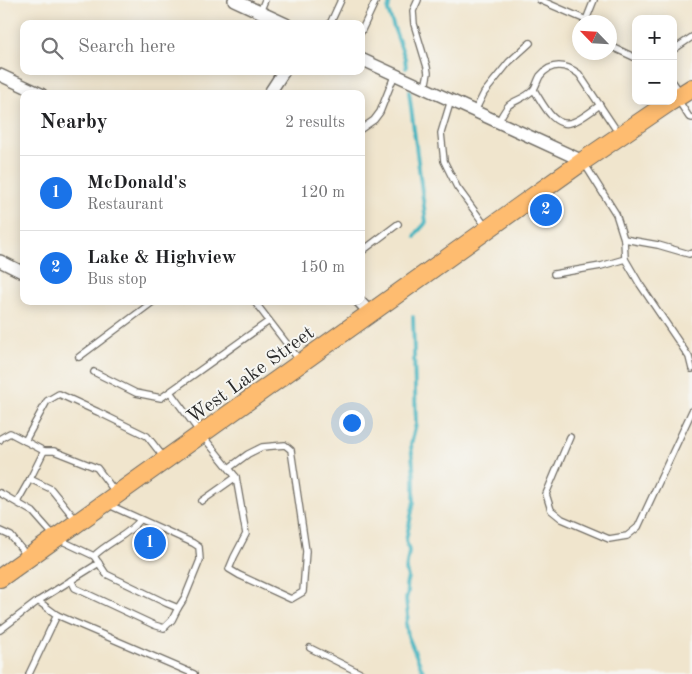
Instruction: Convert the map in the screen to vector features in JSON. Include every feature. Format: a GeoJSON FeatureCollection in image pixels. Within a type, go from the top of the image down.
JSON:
{"type":"FeatureCollection","features":[{"type":"Feature","properties":{"kind":"main road","name":"West Lake Street"},"geometry":{"type":"LineString","coordinates":[[0,578],[302,363],[365,308],[488,229],[678,94]]}},
{"type":"Feature","properties":{"kind":"street"},"geometry":{"type":"LineString","coordinates":[[234,0],[277,20]]}},
{"type":"Feature","properties":{"kind":"street"},"geometry":{"type":"LineString","coordinates":[[365,61],[583,161]]}},
{"type":"Feature","properties":{"kind":"street"},"geometry":{"type":"LineString","coordinates":[[0,75],[32,90]]}},
{"type":"Feature","properties":{"kind":"street"},"geometry":{"type":"LineString","coordinates":[[272,90],[281,75]]}},
{"type":"Feature","properties":{"kind":"street"},"geometry":{"type":"LineString","coordinates":[[0,261],[20,270]]}},
{"type":"Feature","properties":{"kind":"lane"},"geometry":{"type":"LineString","coordinates":[[260,12],[265,0]]}},
{"type":"Feature","properties":{"kind":"lane"},"geometry":{"type":"LineString","coordinates":[[332,20],[341,0]]}},
{"type":"Feature","properties":{"kind":"lane"},"geometry":{"type":"LineString","coordinates":[[365,23],[376,0]]}},
{"type":"Feature","properties":{"kind":"lane"},"geometry":{"type":"LineString","coordinates":[[418,0],[413,11],[414,24],[427,67],[428,73],[425,88]]}},
{"type":"Feature","properties":{"kind":"lane"},"geometry":{"type":"LineString","coordinates":[[540,0],[573,15]]}},
{"type":"Feature","properties":{"kind":"lane"},"geometry":{"type":"LineString","coordinates":[[588,15],[594,0]]}},
{"type":"Feature","properties":{"kind":"lane"},"geometry":{"type":"LineString","coordinates":[[677,47],[692,37]]}},
{"type":"Feature","properties":{"kind":"lane"},"geometry":{"type":"LineString","coordinates":[[475,111],[484,93],[509,62],[530,43]]}},
{"type":"Feature","properties":{"kind":"lane"},"geometry":{"type":"LineString","coordinates":[[617,49],[632,56]]}},
{"type":"Feature","properties":{"kind":"lane"},"geometry":{"type":"LineString","coordinates":[[498,122],[508,106],[534,90],[540,77],[545,72],[560,66],[579,74],[620,136]]}},
{"type":"Feature","properties":{"kind":"lane"},"geometry":{"type":"LineString","coordinates":[[365,126],[374,120],[380,112],[396,74]]}},
{"type":"Feature","properties":{"kind":"lane"},"geometry":{"type":"LineString","coordinates":[[534,90],[550,114],[558,122],[572,123],[600,106]]}},
{"type":"Feature","properties":{"kind":"lane"},"geometry":{"type":"LineString","coordinates":[[678,94],[692,118]]}},
{"type":"Feature","properties":{"kind":"lane"},"geometry":{"type":"LineString","coordinates":[[451,100],[441,134],[444,161],[457,188],[488,229]]}},
{"type":"Feature","properties":{"kind":"lane"},"geometry":{"type":"LineString","coordinates":[[583,161],[616,214],[624,239],[626,259],[639,283],[689,357],[692,369]]}},
{"type":"Feature","properties":{"kind":"lane"},"geometry":{"type":"LineString","coordinates":[[365,249],[398,224]]}},
{"type":"Feature","properties":{"kind":"lane"},"geometry":{"type":"LineString","coordinates":[[624,239],[658,245],[689,254],[692,253]]}},
{"type":"Feature","properties":{"kind":"lane"},"geometry":{"type":"LineString","coordinates":[[554,274],[601,266],[626,259]]}},
{"type":"Feature","properties":{"kind":"lane"},"geometry":{"type":"LineString","coordinates":[[79,357],[149,305]]}},
{"type":"Feature","properties":{"kind":"lane"},"geometry":{"type":"LineString","coordinates":[[257,305],[302,363]]}},
{"type":"Feature","properties":{"kind":"lane"},"geometry":{"type":"LineString","coordinates":[[94,372],[136,393],[162,398],[269,321]]}},
{"type":"Feature","properties":{"kind":"lane"},"geometry":{"type":"LineString","coordinates":[[170,392],[201,434],[236,477],[246,534],[234,556],[230,569],[291,599],[302,592],[306,551],[291,450],[285,445],[262,447],[248,454],[229,468]]}},
{"type":"Feature","properties":{"kind":"lane"},"geometry":{"type":"LineString","coordinates":[[25,441],[47,401],[59,394],[147,436],[166,460]]}},
{"type":"Feature","properties":{"kind":"lane"},"geometry":{"type":"LineString","coordinates":[[570,437],[546,494],[551,510],[562,519],[609,539],[627,536],[638,527],[692,411]]}},
{"type":"Feature","properties":{"kind":"lane"},"geometry":{"type":"LineString","coordinates":[[0,440],[10,433],[44,451],[54,451],[97,468],[111,499],[140,520],[194,542],[199,547],[200,560],[185,596],[172,620],[164,628],[76,588],[72,580]]}},
{"type":"Feature","properties":{"kind":"lane"},"geometry":{"type":"LineString","coordinates":[[17,502],[44,451]]}},
{"type":"Feature","properties":{"kind":"lane"},"geometry":{"type":"LineString","coordinates":[[202,501],[236,477]]}},
{"type":"Feature","properties":{"kind":"lane"},"geometry":{"type":"LineString","coordinates":[[30,479],[51,489],[78,523]]}},
{"type":"Feature","properties":{"kind":"lane"},"geometry":{"type":"LineString","coordinates":[[0,493],[33,512],[56,538],[94,556],[106,574],[166,604],[178,608]]}},
{"type":"Feature","properties":{"kind":"lane"},"geometry":{"type":"LineString","coordinates":[[94,556],[135,526],[140,520]]}},
{"type":"Feature","properties":{"kind":"lane"},"geometry":{"type":"LineString","coordinates":[[0,531],[10,536],[28,558]]}},
{"type":"Feature","properties":{"kind":"lane"},"geometry":{"type":"LineString","coordinates":[[0,630],[38,601],[99,563]]}},
{"type":"Feature","properties":{"kind":"lane"},"geometry":{"type":"LineString","coordinates":[[38,601],[57,615],[194,674]]}},
{"type":"Feature","properties":{"kind":"lane"},"geometry":{"type":"LineString","coordinates":[[29,674],[57,615]]}},
{"type":"Feature","properties":{"kind":"lane"},"geometry":{"type":"LineString","coordinates":[[310,648],[362,674]]}},
{"type":"Feature","properties":{"kind":"waterway"},"geometry":{"type":"LineString","coordinates":[[390,0],[388,11],[405,58],[406,68]]}},
{"type":"Feature","properties":{"kind":"waterway"},"geometry":{"type":"LineString","coordinates":[[409,92],[426,222],[415,237]]}},
{"type":"Feature","properties":{"kind":"waterway"},"geometry":{"type":"LineString","coordinates":[[413,317],[416,424],[411,444],[414,501],[406,540],[409,551],[406,570],[408,577],[406,585],[408,592],[406,599],[408,616],[406,623],[408,636],[424,674]]}},
{"type":"Feature","properties":{"kind":"place","name":"Lake & Highview"},"geometry":{"type":"Point","coordinates":[546,210]}},
{"type":"Feature","properties":{"kind":"place","name":"McDonald's"},"geometry":{"type":"Point","coordinates":[150,543]}}]}
